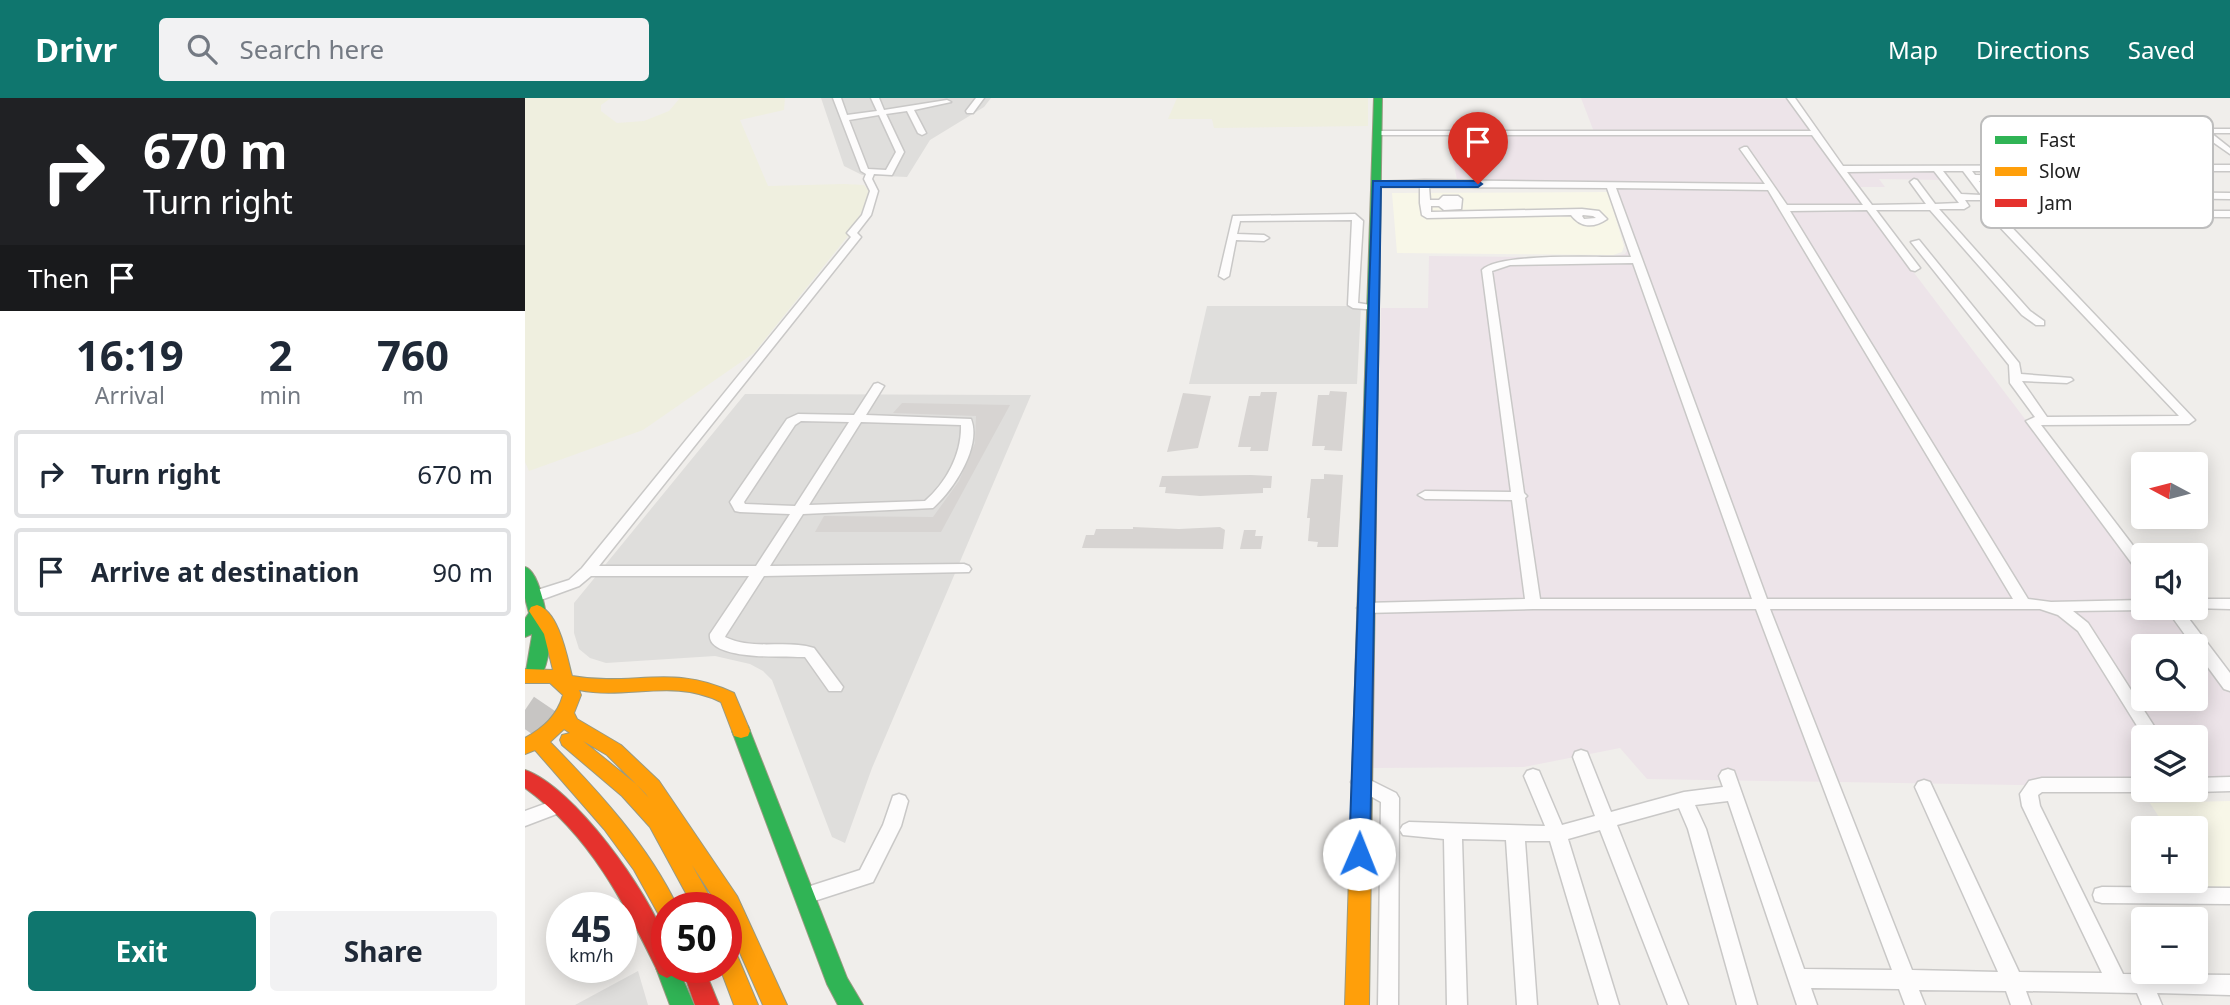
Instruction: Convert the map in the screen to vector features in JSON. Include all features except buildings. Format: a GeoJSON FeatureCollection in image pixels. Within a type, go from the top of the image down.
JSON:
{"type":"FeatureCollection","features":[{"type":"Feature","properties":{"kind":"main road"},"geometry":{"type":"LineString","coordinates":[[1357,1005],[1364,608],[1378,98]]}},
{"type":"Feature","properties":{"kind":"main road"},"geometry":{"type":"LineString","coordinates":[[525,572],[536,608],[544,653],[529,676]]}},
{"type":"Feature","properties":{"kind":"main road"},"geometry":{"type":"LineString","coordinates":[[525,631],[536,608]]}},
{"type":"Feature","properties":{"kind":"main road"},"geometry":{"type":"LineString","coordinates":[[536,608],[544,615],[557,645],[565,681],[572,695],[566,715],[570,724],[614,750],[652,787],[729,903],[775,1005]]}},
{"type":"Feature","properties":{"kind":"main road"},"geometry":{"type":"LineString","coordinates":[[529,676],[546,675],[600,688],[676,682],[714,688],[728,698],[838,984],[851,1005]]}},
{"type":"Feature","properties":{"kind":"main road"},"geometry":{"type":"LineString","coordinates":[[525,747],[545,735],[566,715],[603,697],[676,682]]}},
{"type":"Feature","properties":{"kind":"main road"},"geometry":{"type":"LineString","coordinates":[[562,735],[619,781],[657,821],[696,892]]}},
{"type":"Feature","properties":{"kind":"main road"},"geometry":{"type":"LineString","coordinates":[[543,747],[582,785],[619,831],[651,875],[659,892]]}},
{"type":"Feature","properties":{"kind":"main road"},"geometry":{"type":"LineString","coordinates":[[525,778],[545,788],[615,868],[651,937]]}},
{"type":"Feature","properties":{"kind":"main road"},"geometry":{"type":"LineString","coordinates":[[673,983],[682,1005]]}},
{"type":"Feature","properties":{"kind":"main road"},"geometry":{"type":"LineString","coordinates":[[699,983],[707,1005]]}},
{"type":"Feature","properties":{"kind":"main road"},"geometry":{"type":"LineString","coordinates":[[737,983],[746,1005]]}},
{"type":"Feature","properties":{"kind":"street"},"geometry":{"type":"LineString","coordinates":[[837,98],[866,171],[870,174],[888,173],[899,152],[875,98]]}},
{"type":"Feature","properties":{"kind":"street"},"geometry":{"type":"LineString","coordinates":[[912,98],[912,107],[922,132]]}},
{"type":"Feature","properties":{"kind":"street"},"geometry":{"type":"LineString","coordinates":[[970,111],[980,98]]}},
{"type":"Feature","properties":{"kind":"street"},"geometry":{"type":"LineString","coordinates":[[1791,98],[1915,268]]}},
{"type":"Feature","properties":{"kind":"street"},"geometry":{"type":"LineString","coordinates":[[845,118],[946,100],[953,114]]}},
{"type":"Feature","properties":{"kind":"street"},"geometry":{"type":"LineString","coordinates":[[1378,133],[1817,134]]}},
{"type":"Feature","properties":{"kind":"street"},"geometry":{"type":"LineString","coordinates":[[2213,139],[2230,152]]}},
{"type":"Feature","properties":{"kind":"street"},"geometry":{"type":"LineString","coordinates":[[1744,149],[1784,208],[2022,602]]}},
{"type":"Feature","properties":{"kind":"street"},"geometry":{"type":"LineString","coordinates":[[1841,169],[1936,168],[1981,174]]}},
{"type":"Feature","properties":{"kind":"street"},"geometry":{"type":"LineString","coordinates":[[1784,208],[1965,206],[1936,168]]}},
{"type":"Feature","properties":{"kind":"street"},"geometry":{"type":"LineString","coordinates":[[1969,173],[1981,173]]}},
{"type":"Feature","properties":{"kind":"street"},"geometry":{"type":"LineString","coordinates":[[1969,173],[1981,189]]}},
{"type":"Feature","properties":{"kind":"street"},"geometry":{"type":"LineString","coordinates":[[536,608],[587,571],[848,249],[856,237],[852,233],[866,215],[874,191],[868,179],[870,174]]}},
{"type":"Feature","properties":{"kind":"street"},"geometry":{"type":"LineString","coordinates":[[1914,182],[2026,313],[2040,323]]}},
{"type":"Feature","properties":{"kind":"street"},"geometry":{"type":"LineString","coordinates":[[1377,184],[1611,188],[1771,187]]}},
{"type":"Feature","properties":{"kind":"street"},"geometry":{"type":"LineString","coordinates":[[1424,184],[1427,215],[1582,212]]}},
{"type":"Feature","properties":{"kind":"street"},"geometry":{"type":"LineString","coordinates":[[1611,188],[1761,604],[1915,1005]]}},
{"type":"Feature","properties":{"kind":"street"},"geometry":{"type":"LineString","coordinates":[[1959,197],[1981,198]]}},
{"type":"Feature","properties":{"kind":"street"},"geometry":{"type":"LineString","coordinates":[[1424,203],[1444,203],[1444,207],[1458,207],[1458,203]]}},
{"type":"Feature","properties":{"kind":"street"},"geometry":{"type":"LineString","coordinates":[[1224,276],[1235,219],[1239,217],[1355,218],[1358,221],[1353,305],[1373,309]]}},
{"type":"Feature","properties":{"kind":"street"},"geometry":{"type":"LineString","coordinates":[[2006,228],[2189,420],[2032,421],[2131,553]]}},
{"type":"Feature","properties":{"kind":"street"},"geometry":{"type":"LineString","coordinates":[[1231,237],[1264,239]]}},
{"type":"Feature","properties":{"kind":"street"},"geometry":{"type":"LineString","coordinates":[[1916,242],[2015,365],[2016,383],[2044,421]]}},
{"type":"Feature","properties":{"kind":"street"},"geometry":{"type":"LineString","coordinates":[[1534,604],[1487,270],[1492,266],[1510,262],[1635,260]]}},
{"type":"Feature","properties":{"kind":"street"},"geometry":{"type":"LineString","coordinates":[[2015,377],[2067,380]]}},
{"type":"Feature","properties":{"kind":"street"},"geometry":{"type":"LineString","coordinates":[[835,687],[809,652],[755,650],[725,645],[717,640],[718,634],[878,386]]}},
{"type":"Feature","properties":{"kind":"street"},"geometry":{"type":"LineString","coordinates":[[804,417],[967,422],[969,433],[960,460],[936,500],[928,505],[798,510],[747,510],[740,508],[737,502],[791,422],[804,417]]}},
{"type":"Feature","properties":{"kind":"street"},"geometry":{"type":"LineString","coordinates":[[1425,495],[1520,496]]}},
{"type":"Feature","properties":{"kind":"street"},"geometry":{"type":"LineString","coordinates":[[587,571],[964,569]]}},
{"type":"Feature","properties":{"kind":"street"},"geometry":{"type":"LineString","coordinates":[[1364,608],[1534,604],[2022,602],[2052,606],[2131,605]]}},
{"type":"Feature","properties":{"kind":"street"},"geometry":{"type":"LineString","coordinates":[[2208,604],[2230,604]]}},
{"type":"Feature","properties":{"kind":"street"},"geometry":{"type":"LineString","coordinates":[[2052,606],[2083,626],[2145,725]]}},
{"type":"Feature","properties":{"kind":"street"},"geometry":{"type":"LineString","coordinates":[[2182,620],[2230,685]]}},
{"type":"Feature","properties":{"kind":"street"},"geometry":{"type":"LineString","coordinates":[[1581,757],[1608,820],[1678,1005]]}},
{"type":"Feature","properties":{"kind":"street"},"geometry":{"type":"LineString","coordinates":[[1533,776],[1557,834],[1609,1005]]}},
{"type":"Feature","properties":{"kind":"street"},"geometry":{"type":"LineString","coordinates":[[1360,782],[1390,798],[1400,832],[1390,872],[1388,1005]]}},
{"type":"Feature","properties":{"kind":"street"},"geometry":{"type":"LineString","coordinates":[[1360,835],[1453,831],[1557,834],[1731,784],[1807,1005]]}},
{"type":"Feature","properties":{"kind":"street"},"geometry":{"type":"LineString","coordinates":[[2208,785],[2230,784]]}},
{"type":"Feature","properties":{"kind":"street"},"geometry":{"type":"LineString","coordinates":[[2117,984],[2031,806],[2029,793],[2035,786],[2042,785],[2131,785]]}},
{"type":"Feature","properties":{"kind":"street"},"geometry":{"type":"LineString","coordinates":[[1924,787],[2021,1005]]}},
{"type":"Feature","properties":{"kind":"street"},"geometry":{"type":"LineString","coordinates":[[1684,799],[1697,829],[1747,1005]]}},
{"type":"Feature","properties":{"kind":"street"},"geometry":{"type":"LineString","coordinates":[[804,896],[866,876],[892,827],[899,801]]}},
{"type":"Feature","properties":{"kind":"street"},"geometry":{"type":"LineString","coordinates":[[525,819],[561,805]]}},
{"type":"Feature","properties":{"kind":"street"},"geometry":{"type":"LineString","coordinates":[[1453,831],[1457,1005]]}},
{"type":"Feature","properties":{"kind":"street"},"geometry":{"type":"LineString","coordinates":[[1515,832],[1527,1005]]}},
{"type":"Feature","properties":{"kind":"street"},"geometry":{"type":"LineString","coordinates":[[1359,873],[1390,872]]}},
{"type":"Feature","properties":{"kind":"street"},"geometry":{"type":"LineString","coordinates":[[2102,895],[2230,896]]}},
{"type":"Feature","properties":{"kind":"street"},"geometry":{"type":"LineString","coordinates":[[1797,978],[2131,984]]}},
{"type":"Feature","properties":{"kind":"street"},"geometry":{"type":"LineString","coordinates":[[2152,1005],[2143,984],[2230,985]]}},
{"type":"Feature","properties":{"kind":"shaded area"},"geometry":{"type":"Polygon","coordinates":[[[821,98],[991,98],[984,107],[930,140],[907,177],[862,175],[844,166],[821,98]]]}},
{"type":"Feature","properties":{"kind":"shaded area"},"geometry":{"type":"Polygon","coordinates":[[[1581,98],[1787,99],[1818,133],[1837,169],[1936,169],[1944,180],[1879,179],[1885,187],[1849,187],[2131,559],[2131,620],[2177,620],[2187,634],[2131,634],[2131,711],[2208,711],[2208,662],[2230,691],[2230,789],[2208,788],[2208,725],[2131,725],[2131,787],[1647,779],[1620,748],[1524,767],[1372,768],[1381,308],[1428,308],[1429,256],[1604,258],[1625,254],[1627,251],[1607,185],[1458,185],[1448,133],[1594,132],[1581,98]]]}},
{"type":"Feature","properties":{"kind":"shaded area"},"geometry":{"type":"Polygon","coordinates":[[[1608,192],[1624,246],[1622,252],[1613,255],[1397,253],[1392,193],[1608,192]]]}},
{"type":"Feature","properties":{"kind":"shaded area"},"geometry":{"type":"Polygon","coordinates":[[[1207,306],[1361,306],[1357,384],[1189,384],[1207,306]]]}},
{"type":"Feature","properties":{"kind":"shaded area"},"geometry":{"type":"Polygon","coordinates":[[[745,394],[1031,395],[872,768],[845,843],[832,837],[772,680],[763,671],[750,664],[715,656],[606,663],[590,658],[579,649],[574,633],[574,603],[745,394]]]}},
{"type":"Feature","properties":{"kind":"shaded area"},"geometry":{"type":"Polygon","coordinates":[[[2230,801],[2230,893],[2208,893],[2208,816],[2158,816],[2150,803],[2230,801]]]}},
{"type":"Feature","properties":{"kind":"shaded area"},"geometry":{"type":"Polygon","coordinates":[[[637,972],[648,1005],[575,1005],[616,983],[637,983],[637,972]]]}},
{"type":"Feature","properties":{"kind":"green space"},"geometry":{"type":"Polygon","coordinates":[[[525,98],[611,98],[601,105],[601,111],[617,123],[644,121],[669,111],[680,98],[785,98],[784,110],[740,120],[768,186],[864,185],[871,193],[852,231],[754,353],[643,430],[529,471],[525,462],[525,98]]]}},
{"type":"Feature","properties":{"kind":"green space"},"geometry":{"type":"Polygon","coordinates":[[[1177,98],[1368,98],[1368,126],[1214,128],[1212,119],[1168,119],[1177,98]]]}},
{"type":"Feature","properties":{"kind":"tunnel"},"geometry":{"type":"LineString","coordinates":[[525,710],[562,735]]}},
{"type":"Feature","properties":{"kind":"traffic: fast"},"geometry":{"type":"LineString","coordinates":[[1365,651],[1378,98]]}},
{"type":"Feature","properties":{"kind":"traffic: fast"},"geometry":{"type":"LineString","coordinates":[[525,572],[537,611],[541,636],[538,662],[533,675]]}},
{"type":"Feature","properties":{"kind":"traffic: fast"},"geometry":{"type":"LineString","coordinates":[[525,631],[536,616]]}},
{"type":"Feature","properties":{"kind":"traffic: fast"},"geometry":{"type":"LineString","coordinates":[[741,731],[838,984],[851,1005]]}},
{"type":"Feature","properties":{"kind":"traffic: fast"},"geometry":{"type":"LineString","coordinates":[[673,983],[682,1005]]}},
{"type":"Feature","properties":{"kind":"traffic: slow"},"geometry":{"type":"LineString","coordinates":[[537,611],[552,633],[565,681],[607,686],[669,682],[709,688],[728,698],[741,731]]}},
{"type":"Feature","properties":{"kind":"traffic: slow"},"geometry":{"type":"LineString","coordinates":[[1357,1005],[1365,651]]}},
{"type":"Feature","properties":{"kind":"traffic: slow"},"geometry":{"type":"LineString","coordinates":[[525,676],[540,675],[559,679],[572,695],[565,713],[555,727],[525,747]]}},
{"type":"Feature","properties":{"kind":"traffic: slow"},"geometry":{"type":"LineString","coordinates":[[566,715],[570,724],[614,750],[652,787],[729,903],[775,1005]]}},
{"type":"Feature","properties":{"kind":"traffic: slow"},"geometry":{"type":"LineString","coordinates":[[569,740],[629,790],[657,821],[696,892]]}},
{"type":"Feature","properties":{"kind":"traffic: slow"},"geometry":{"type":"LineString","coordinates":[[543,747],[579,784],[627,843],[658,892]]}},
{"type":"Feature","properties":{"kind":"traffic: slow"},"geometry":{"type":"LineString","coordinates":[[737,983],[746,1005]]}},
{"type":"Feature","properties":{"kind":"traffic: jam"},"geometry":{"type":"LineString","coordinates":[[525,778],[550,796],[592,838],[610,862],[651,935]]}},
{"type":"Feature","properties":{"kind":"traffic: jam"},"geometry":{"type":"LineString","coordinates":[[699,983],[707,1005]]}},
{"type":"Feature","properties":{"kind":"route"},"geometry":{"type":"LineString","coordinates":[[1359,854],[1377,184],[1478,184]]}}]}
